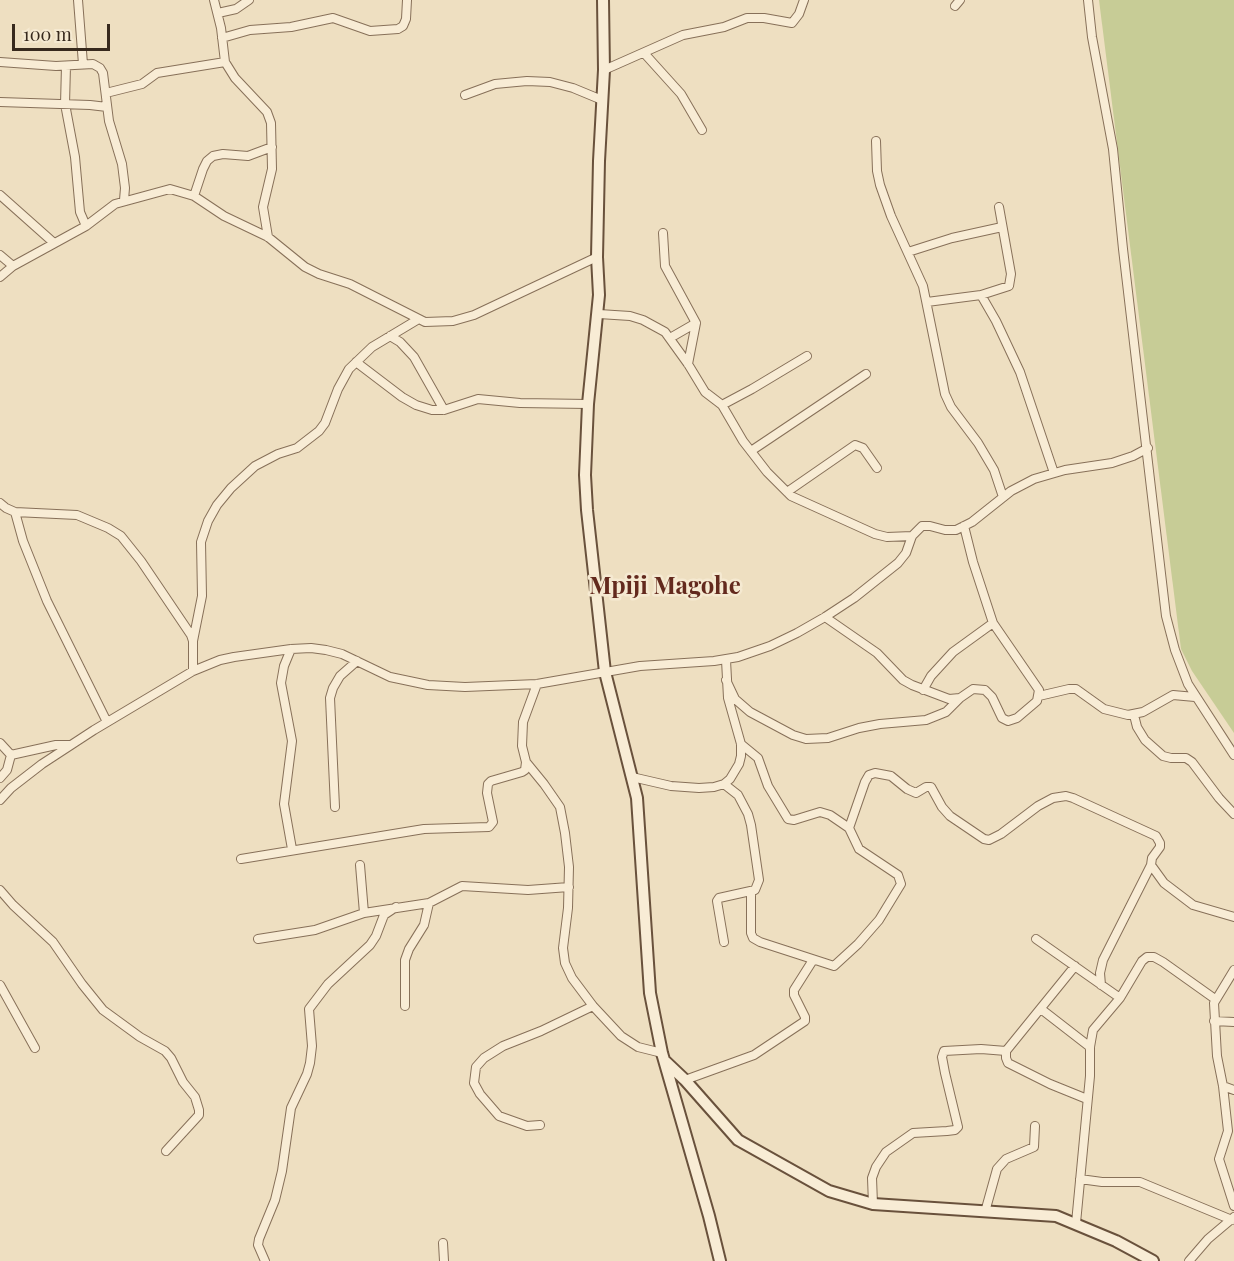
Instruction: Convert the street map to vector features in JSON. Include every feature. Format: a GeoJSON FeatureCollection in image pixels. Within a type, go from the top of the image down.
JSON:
{"type":"FeatureCollection","features":[{"type":"Feature","properties":{"kind":"street"},"geometry":{"type":"LineString","coordinates":[[78,0],[83,64]]}},
{"type":"Feature","properties":{"kind":"street"},"geometry":{"type":"LineString","coordinates":[[214,0],[225,62],[235,78],[267,112],[271,123],[272,169],[263,207],[268,237]]}},
{"type":"Feature","properties":{"kind":"street"},"geometry":{"type":"LineString","coordinates":[[218,13],[236,9],[249,0]]}},
{"type":"Feature","properties":{"kind":"street"},"geometry":{"type":"LineString","coordinates":[[222,38],[250,30],[291,27],[333,18],[370,31],[398,29],[403,26],[406,19],[406,0]]}},
{"type":"Feature","properties":{"kind":"street"},"geometry":{"type":"LineString","coordinates":[[603,0],[604,70],[597,257],[599,314],[588,404],[586,493],[604,672],[637,798],[650,993],[664,1057],[720,1261]]}},
{"type":"Feature","properties":{"kind":"street"},"geometry":{"type":"LineString","coordinates":[[604,70],[683,35],[724,27],[747,18],[792,23],[799,14],[804,0]]}},
{"type":"Feature","properties":{"kind":"street"},"geometry":{"type":"LineString","coordinates":[[1088,0],[1092,37],[1113,149],[1166,616],[1175,650],[1195,697],[1234,755]]}},
{"type":"Feature","properties":{"kind":"street"},"geometry":{"type":"LineString","coordinates":[[644,53],[681,94],[702,130]]}},
{"type":"Feature","properties":{"kind":"street"},"geometry":{"type":"LineString","coordinates":[[0,62],[66,66],[93,64],[100,68],[103,73],[109,121],[123,171],[124,200]]}},
{"type":"Feature","properties":{"kind":"street"},"geometry":{"type":"LineString","coordinates":[[106,93],[142,84],[157,74],[225,62]]}},
{"type":"Feature","properties":{"kind":"street"},"geometry":{"type":"LineString","coordinates":[[66,66],[65,104],[75,158],[80,212],[86,226]]}},
{"type":"Feature","properties":{"kind":"street"},"geometry":{"type":"LineString","coordinates":[[465,95],[495,84],[527,81],[550,82],[573,88],[602,100]]}},
{"type":"Feature","properties":{"kind":"street"},"geometry":{"type":"LineString","coordinates":[[0,102],[107,107]]}},
{"type":"Feature","properties":{"kind":"street"},"geometry":{"type":"LineString","coordinates":[[876,141],[877,171],[884,198],[918,273],[927,302],[945,394],[951,407],[978,443],[994,470],[1003,497]]}},
{"type":"Feature","properties":{"kind":"street"},"geometry":{"type":"LineString","coordinates":[[194,195],[203,169],[213,156],[223,154],[249,156],[272,147]]}},
{"type":"Feature","properties":{"kind":"street"},"geometry":{"type":"LineString","coordinates":[[0,277],[13,266],[86,226],[115,204],[170,189],[194,195],[224,216],[268,237],[305,267],[373,295],[417,320],[436,323],[474,315],[597,257]]}},
{"type":"Feature","properties":{"kind":"street"},"geometry":{"type":"LineString","coordinates":[[0,195],[54,243]]}},
{"type":"Feature","properties":{"kind":"street"},"geometry":{"type":"LineString","coordinates":[[927,302],[981,295],[1009,286],[1011,274],[999,207]]}},
{"type":"Feature","properties":{"kind":"street"},"geometry":{"type":"LineString","coordinates":[[908,252],[952,238],[1002,227]]}},
{"type":"Feature","properties":{"kind":"street"},"geometry":{"type":"LineString","coordinates":[[663,233],[665,267],[696,323],[688,364]]}},
{"type":"Feature","properties":{"kind":"street"},"geometry":{"type":"LineString","coordinates":[[0,255],[13,266]]}},
{"type":"Feature","properties":{"kind":"street"},"geometry":{"type":"LineString","coordinates":[[981,295],[1020,372],[1054,473]]}},
{"type":"Feature","properties":{"kind":"street"},"geometry":{"type":"LineString","coordinates":[[599,314],[630,316],[643,320],[656,326],[670,338],[705,392],[722,405],[751,451],[786,492],[875,534],[887,537],[912,536]]}},
{"type":"Feature","properties":{"kind":"street"},"geometry":{"type":"LineString","coordinates":[[194,671],[193,641],[202,596],[201,542],[207,521],[217,505],[250,471],[266,460],[297,448],[319,431],[325,423],[345,375],[356,362],[372,347],[417,320]]}},
{"type":"Feature","properties":{"kind":"street"},"geometry":{"type":"LineString","coordinates":[[670,338],[696,323]]}},
{"type":"Feature","properties":{"kind":"street"},"geometry":{"type":"LineString","coordinates":[[390,336],[400,342],[414,357],[444,410]]}},
{"type":"Feature","properties":{"kind":"street"},"geometry":{"type":"LineString","coordinates":[[722,405],[752,390],[807,356]]}},
{"type":"Feature","properties":{"kind":"street"},"geometry":{"type":"LineString","coordinates":[[356,362],[385,385],[416,405],[432,410],[444,410],[478,399],[520,403],[588,404]]}},
{"type":"Feature","properties":{"kind":"street"},"geometry":{"type":"LineString","coordinates":[[751,451],[866,375]]}},
{"type":"Feature","properties":{"kind":"street"},"geometry":{"type":"LineString","coordinates":[[786,492],[855,446],[863,448],[877,468]]}},
{"type":"Feature","properties":{"kind":"street"},"geometry":{"type":"LineString","coordinates":[[0,800],[22,779],[69,745],[194,671],[220,660],[311,648],[342,654],[390,677],[428,685],[465,687],[537,684],[649,665],[726,660],[770,646],[825,617],[898,563],[906,553],[916,530],[926,525],[949,530],[964,526],[1020,485],[1054,473],[1112,463],[1148,448]]}},
{"type":"Feature","properties":{"kind":"street"},"geometry":{"type":"LineString","coordinates":[[0,503],[15,512],[77,515],[121,536],[141,561],[193,641]]}},
{"type":"Feature","properties":{"kind":"street"},"geometry":{"type":"LineString","coordinates":[[15,512],[23,541],[51,609],[107,722]]}},
{"type":"Feature","properties":{"kind":"street"},"geometry":{"type":"LineString","coordinates":[[964,526],[993,623],[1036,684],[1039,696]]}},
{"type":"Feature","properties":{"kind":"street"},"geometry":{"type":"LineString","coordinates":[[825,617],[877,653],[903,680],[949,699],[960,698]]}},
{"type":"Feature","properties":{"kind":"street"},"geometry":{"type":"LineString","coordinates":[[923,690],[931,676],[952,652],[993,623]]}},
{"type":"Feature","properties":{"kind":"street"},"geometry":{"type":"LineString","coordinates":[[291,649],[284,666],[281,683],[292,741],[284,804],[292,849]]}},
{"type":"Feature","properties":{"kind":"street"},"geometry":{"type":"LineString","coordinates":[[632,777],[688,788],[714,787],[724,784],[739,765],[741,756],[741,744],[728,698],[726,660]]}},
{"type":"Feature","properties":{"kind":"street"},"geometry":{"type":"LineString","coordinates":[[335,807],[330,698],[340,676],[357,661]]}},
{"type":"Feature","properties":{"kind":"street"},"geometry":{"type":"LineString","coordinates":[[726,680],[735,699],[750,712],[806,739],[828,738],[880,724],[926,720],[946,712],[973,689],[985,690],[992,697],[1002,718],[1008,721],[1017,718],[1039,696],[1069,689],[1076,689],[1104,709],[1119,715],[1134,715],[1173,695],[1195,697]]}},
{"type":"Feature","properties":{"kind":"street"},"geometry":{"type":"LineString","coordinates":[[241,858],[424,829],[489,827],[493,822],[487,793],[488,784],[525,770],[522,729],[537,684]]}},
{"type":"Feature","properties":{"kind":"street"},"geometry":{"type":"LineString","coordinates":[[1134,715],[1137,727],[1145,740],[1163,756],[1186,758],[1192,762],[1234,814]]}},
{"type":"Feature","properties":{"kind":"street"},"geometry":{"type":"LineString","coordinates":[[0,743],[11,755]]}},
{"type":"Feature","properties":{"kind":"street"},"geometry":{"type":"LineString","coordinates":[[741,744],[758,758],[768,786],[788,819],[794,820],[820,812],[830,815],[849,828],[859,849],[898,875],[901,884],[879,920],[837,965],[813,960],[753,938],[751,891]]}},
{"type":"Feature","properties":{"kind":"street"},"geometry":{"type":"LineString","coordinates":[[11,755],[56,745],[69,745]]}},
{"type":"Feature","properties":{"kind":"street"},"geometry":{"type":"LineString","coordinates":[[0,778],[7,770],[11,755]]}},
{"type":"Feature","properties":{"kind":"street"},"geometry":{"type":"LineString","coordinates":[[526,762],[560,807],[568,849],[569,887],[563,957],[572,978],[621,1036],[632,1044],[664,1057],[728,1129],[749,1148],[829,1191],[873,1204],[1056,1216],[1116,1241],[1153,1261]]}},
{"type":"Feature","properties":{"kind":"street"},"geometry":{"type":"LineString","coordinates":[[849,828],[865,782],[869,775],[875,773],[891,776],[916,793],[926,787],[931,787],[950,816],[989,840],[1001,834],[1038,806],[1053,798],[1066,796],[1156,837],[1160,847],[1152,858],[1151,865],[1103,960],[1100,973],[1101,985]]}},
{"type":"Feature","properties":{"kind":"street"},"geometry":{"type":"LineString","coordinates":[[724,784],[741,799],[751,825],[759,880],[758,886],[751,891],[719,898],[717,901],[724,942]]}},
{"type":"Feature","properties":{"kind":"street"},"geometry":{"type":"LineString","coordinates":[[360,865],[364,913]]}},
{"type":"Feature","properties":{"kind":"street"},"geometry":{"type":"LineString","coordinates":[[1151,865],[1164,883],[1192,905],[1234,918]]}},
{"type":"Feature","properties":{"kind":"street"},"geometry":{"type":"LineString","coordinates":[[258,939],[315,930],[364,913],[429,903],[462,886],[513,890],[548,890],[569,887]]}},
{"type":"Feature","properties":{"kind":"street"},"geometry":{"type":"LineString","coordinates":[[0,890],[53,942],[102,1010],[140,1037],[165,1051],[171,1058],[183,1082],[195,1097],[199,1115],[166,1151]]}},
{"type":"Feature","properties":{"kind":"street"},"geometry":{"type":"LineString","coordinates":[[405,1006],[405,960],[424,925],[429,903]]}},
{"type":"Feature","properties":{"kind":"street"},"geometry":{"type":"LineString","coordinates":[[265,1261],[258,1245],[275,1200],[282,1171],[291,1108],[310,1063],[312,1046],[309,1010],[328,984],[370,945],[384,915],[396,908]]}},
{"type":"Feature","properties":{"kind":"street"},"geometry":{"type":"LineString","coordinates":[[1036,939],[1120,998]]}},
{"type":"Feature","properties":{"kind":"street"},"geometry":{"type":"LineString","coordinates":[[1076,1223],[1090,1047],[1095,1028],[1120,998],[1142,961],[1152,957],[1215,999]]}},
{"type":"Feature","properties":{"kind":"street"},"geometry":{"type":"LineString","coordinates":[[685,1080],[754,1054],[805,1021],[794,990],[813,960]]}},
{"type":"Feature","properties":{"kind":"street"},"geometry":{"type":"LineString","coordinates":[[1076,966],[1006,1051],[1008,1063],[1087,1099]]}},
{"type":"Feature","properties":{"kind":"street"},"geometry":{"type":"LineString","coordinates":[[1233,974],[1215,999],[1214,1021],[1228,1131],[1219,1159],[1234,1206]]}},
{"type":"Feature","properties":{"kind":"street"},"geometry":{"type":"LineString","coordinates":[[0,985],[35,1048]]}},
{"type":"Feature","properties":{"kind":"street"},"geometry":{"type":"LineString","coordinates":[[540,1125],[527,1126],[499,1116],[480,1094],[474,1083],[474,1075],[480,1062],[503,1046],[541,1032],[594,1006]]}},
{"type":"Feature","properties":{"kind":"street"},"geometry":{"type":"LineString","coordinates":[[1041,1009],[1090,1047]]}},
{"type":"Feature","properties":{"kind":"street"},"geometry":{"type":"LineString","coordinates":[[1214,1021],[1234,1022]]}},
{"type":"Feature","properties":{"kind":"street"},"geometry":{"type":"LineString","coordinates":[[503,1046],[505,1037]]}},
{"type":"Feature","properties":{"kind":"street"},"geometry":{"type":"LineString","coordinates":[[873,1204],[872,1178],[886,1152],[913,1133],[947,1131],[958,1127],[942,1058],[944,1052],[981,1049],[1006,1051]]}},
{"type":"Feature","properties":{"kind":"street"},"geometry":{"type":"LineString","coordinates":[[1223,1086],[1234,1090]]}},
{"type":"Feature","properties":{"kind":"street"},"geometry":{"type":"LineString","coordinates":[[985,1212],[997,1169],[1006,1159],[1034,1146],[1035,1126]]}},
{"type":"Feature","properties":{"kind":"street"},"geometry":{"type":"LineString","coordinates":[[1080,1179],[1102,1182],[1140,1182],[1233,1218],[1208,1239],[1189,1261]]}},
{"type":"Feature","properties":{"kind":"street"},"geometry":{"type":"LineString","coordinates":[[443,1243],[444,1261]]}},
{"type":"Feature","properties":{"kind":"green space"},"geometry":{"type":"Polygon","coordinates":[[[1099,0],[1234,0],[1234,733],[1192,671],[1181,649],[1099,0]]]}},
{"type":"Feature","properties":{"kind":"district","name":"Mpiji Magohe"},"geometry":{"type":"Point","coordinates":[665,587]}}]}
